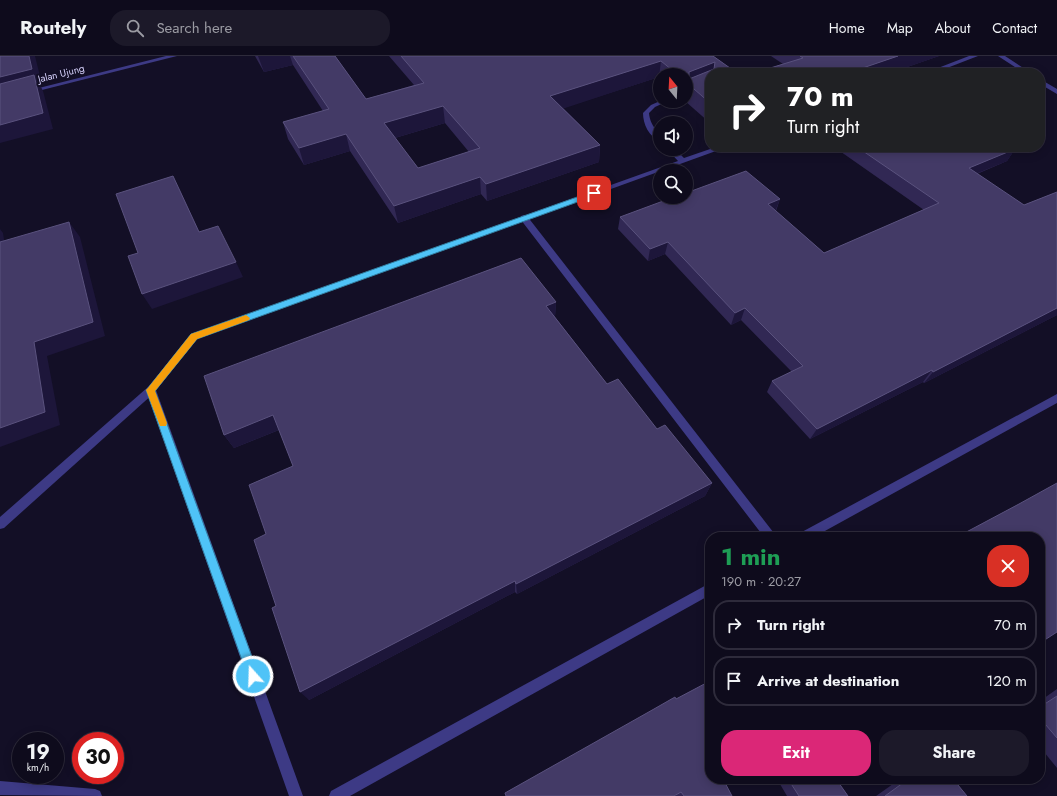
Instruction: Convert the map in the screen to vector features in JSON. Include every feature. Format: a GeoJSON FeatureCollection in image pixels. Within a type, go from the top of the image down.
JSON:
{"type":"FeatureCollection","features":[{"type":"Feature","properties":{"kind":"street","name":"Jalan Ujung"},"geometry":{"type":"LineString","coordinates":[[23,93],[174,56]]}},
{"type":"Feature","properties":{"kind":"street"},"geometry":{"type":"LineString","coordinates":[[942,68],[975,56]]}},
{"type":"Feature","properties":{"kind":"street"},"geometry":{"type":"LineString","coordinates":[[1001,56],[1020,68]]}},
{"type":"Feature","properties":{"kind":"street"},"geometry":{"type":"LineString","coordinates":[[1045,84],[1057,92]]}},
{"type":"Feature","properties":{"kind":"street"},"geometry":{"type":"LineString","coordinates":[[653,106],[646,112],[646,121],[653,133]]}},
{"type":"Feature","properties":{"kind":"street"},"geometry":{"type":"LineString","coordinates":[[0,524],[151,390],[194,337],[709,152]]}},
{"type":"Feature","properties":{"kind":"street"},"geometry":{"type":"LineString","coordinates":[[678,156],[683,161]]}},
{"type":"Feature","properties":{"kind":"street"},"geometry":{"type":"LineString","coordinates":[[524,218],[767,532]]}},
{"type":"Feature","properties":{"kind":"street"},"geometry":{"type":"LineString","coordinates":[[151,390],[296,796]]}},
{"type":"Feature","properties":{"kind":"street"},"geometry":{"type":"LineString","coordinates":[[813,532],[1057,398]]}},
{"type":"Feature","properties":{"kind":"street"},"geometry":{"type":"LineString","coordinates":[[336,796],[705,592]]}},
{"type":"Feature","properties":{"kind":"street"},"geometry":{"type":"LineString","coordinates":[[0,788],[95,796]]}},
{"type":"Feature","properties":{"kind":"building"},"geometry":{"type":"Polygon","coordinates":[[[0,56],[29,56],[32,69],[0,77],[0,56]]]}},
{"type":"Feature","properties":{"kind":"building"},"geometry":{"type":"Polygon","coordinates":[[[293,56],[335,56],[366,99],[424,83],[401,56],[713,56],[730,68],[714,68],[715,62],[693,70],[693,68],[670,68],[661,61],[550,96],[600,145],[486,184],[480,177],[394,206],[346,134],[299,148],[283,122],[329,109],[293,56]],[[443,106],[384,123],[418,168],[480,148],[443,106]]]}},
{"type":"Feature","properties":{"kind":"building"},"geometry":{"type":"Polygon","coordinates":[[[800,56],[898,56],[863,68],[770,68],[803,58],[800,56]]]}},
{"type":"Feature","properties":{"kind":"building"},"geometry":{"type":"Polygon","coordinates":[[[705,73],[705,99],[693,88],[693,77],[705,73]]]}},
{"type":"Feature","properties":{"kind":"building"},"geometry":{"type":"Polygon","coordinates":[[[34,75],[43,113],[0,125],[0,84],[34,75]]]}},
{"type":"Feature","properties":{"kind":"building"},"geometry":{"type":"Polygon","coordinates":[[[864,152],[1008,152],[969,168],[1024,205],[1057,192],[1057,308],[933,372],[932,370],[817,429],[772,381],[803,366],[745,308],[735,313],[668,242],[650,249],[620,217],[655,204],[693,204],[693,190],[746,171],[780,199],[768,204],[824,253],[939,203],[864,152]]]}},
{"type":"Feature","properties":{"kind":"building"},"geometry":{"type":"Polygon","coordinates":[[[173,176],[199,232],[218,226],[236,262],[142,294],[128,256],[138,253],[116,194],[173,176]]]}},
{"type":"Feature","properties":{"kind":"building"},"geometry":{"type":"Polygon","coordinates":[[[69,222],[93,322],[34,342],[45,412],[0,428],[0,242],[69,222]]]}},
{"type":"Feature","properties":{"kind":"building"},"geometry":{"type":"Polygon","coordinates":[[[521,258],[556,302],[546,306],[607,384],[618,379],[657,429],[665,425],[712,483],[516,584],[515,581],[300,692],[272,608],[276,606],[254,540],[266,534],[249,485],[293,466],[273,415],[224,435],[204,376],[521,258]]]}},
{"type":"Feature","properties":{"kind":"building"},"geometry":{"type":"Polygon","coordinates":[[[1057,483],[1057,632],[1045,640],[1045,532],[966,532],[1057,483]]]}},
{"type":"Feature","properties":{"kind":"building"},"geometry":{"type":"Polygon","coordinates":[[[705,684],[705,784],[726,784],[732,796],[684,796],[681,792],[674,796],[506,796],[505,793],[675,697],[676,699],[705,684]]]}},
{"type":"Feature","properties":{"kind":"building"},"geometry":{"type":"Polygon","coordinates":[[[1057,696],[1057,738],[1045,724],[1045,704],[1057,696]]]}},
{"type":"Feature","properties":{"kind":"building"},"geometry":{"type":"Polygon","coordinates":[[[791,784],[840,784],[848,796],[799,796],[791,784]]]}},
{"type":"Feature","properties":{"kind":"building"},"geometry":{"type":"Polygon","coordinates":[[[902,784],[957,784],[967,796],[885,796],[902,784]]]}},
{"type":"Feature","properties":{"kind":"slow traffic"},"geometry":{"type":"LineString","coordinates":[[163,423],[151,390],[194,337],[246,318]]}},
{"type":"Feature","properties":{"kind":"route"},"geometry":{"type":"LineString","coordinates":[[253,676],[151,390],[194,337],[594,193]]}}]}
